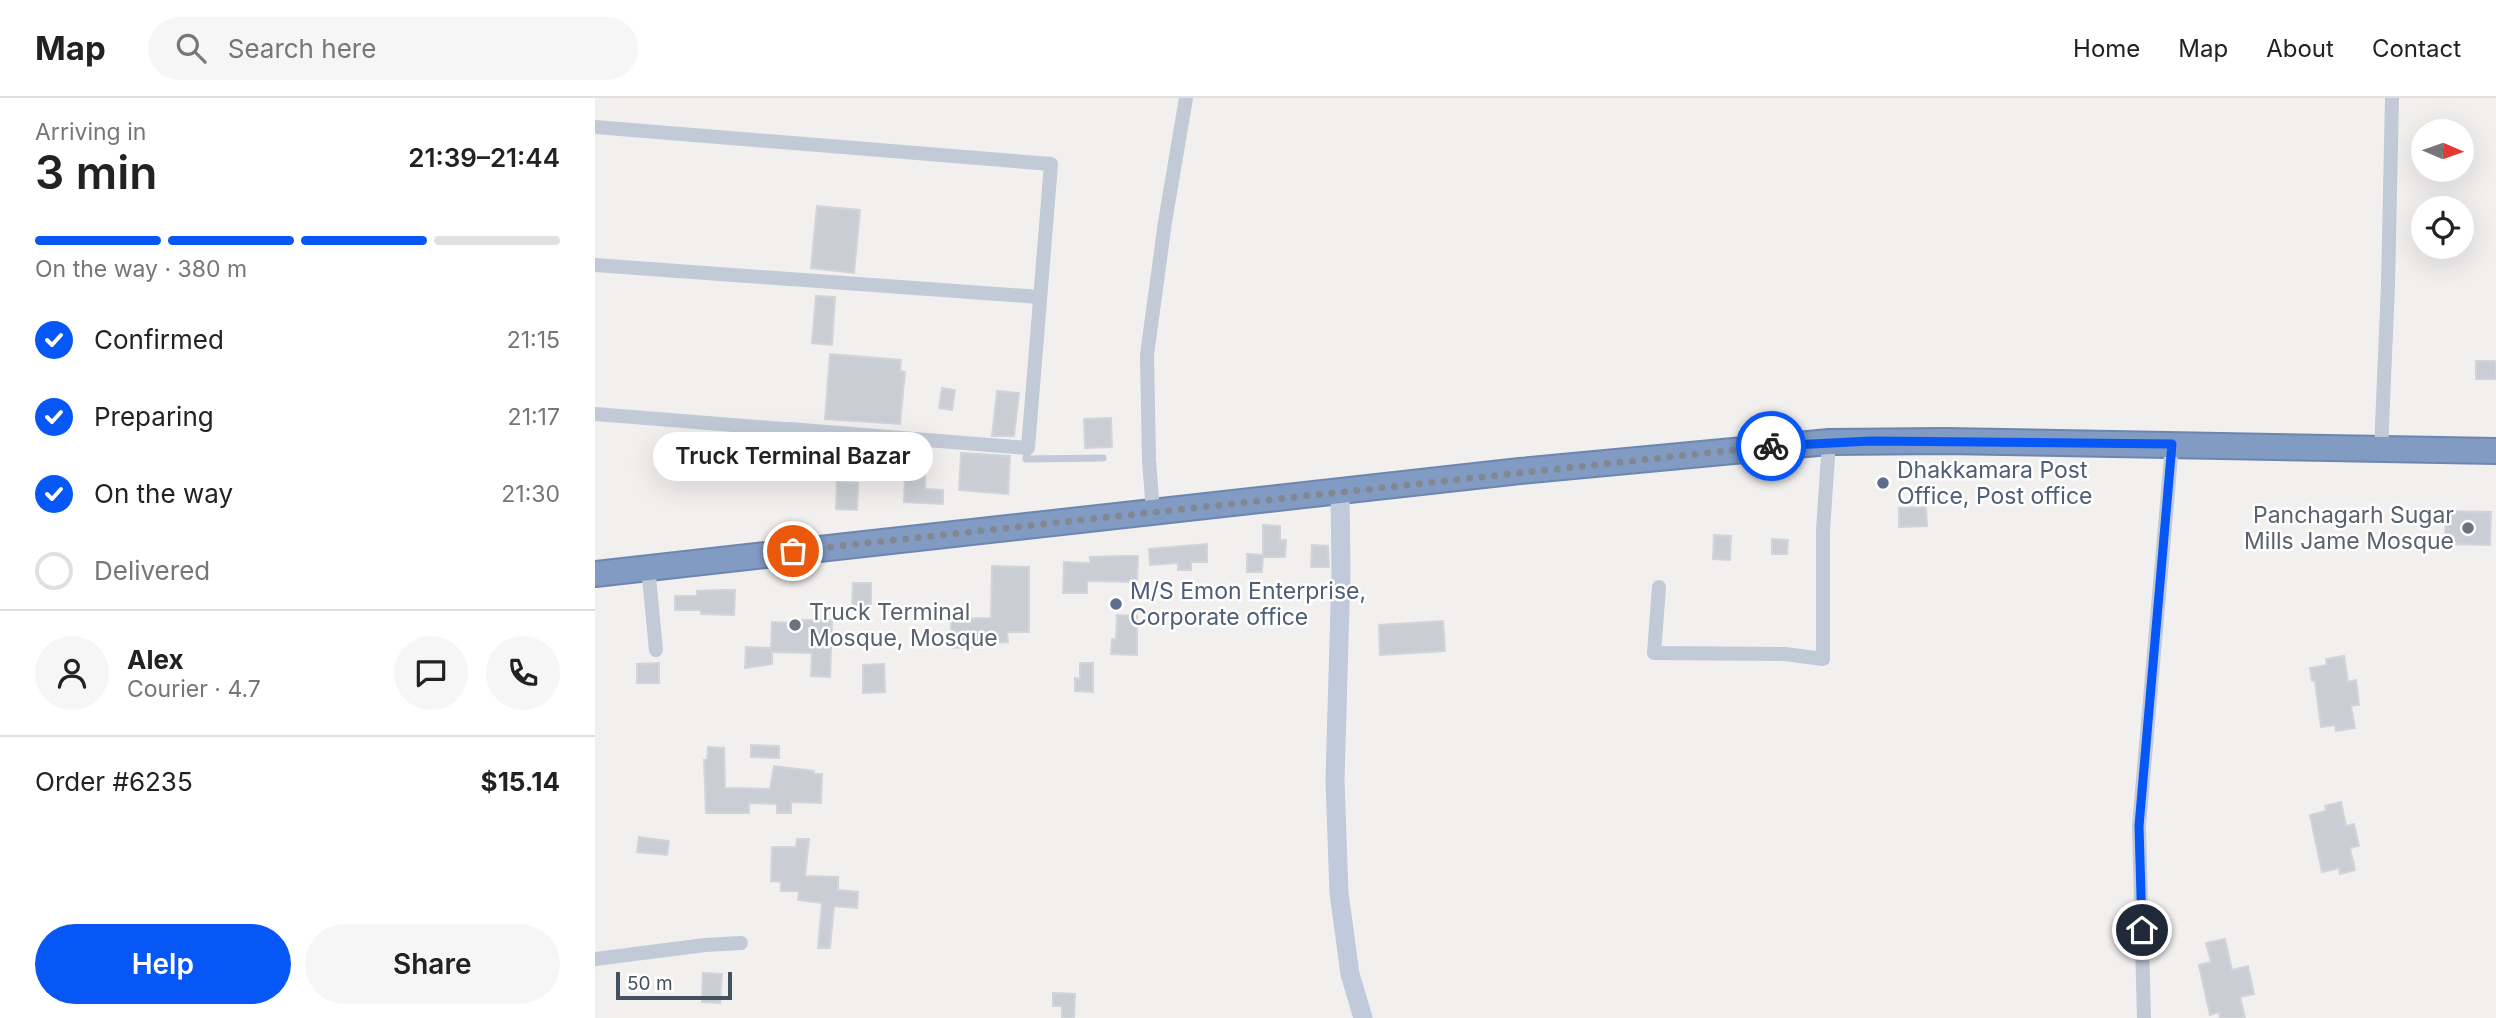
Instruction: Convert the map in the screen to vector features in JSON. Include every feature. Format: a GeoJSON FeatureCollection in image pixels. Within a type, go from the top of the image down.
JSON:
{"type":"FeatureCollection","features":[{"type":"Feature","properties":{"kind":"highway"},"geometry":{"type":"LineString","coordinates":[[595,574],[1340,491],[1829,442],[2172,444],[2496,451]]}},
{"type":"Feature","properties":{"kind":"street"},"geometry":{"type":"LineString","coordinates":[[1153,512],[1147,355],[1165,222],[1186,98]]}},
{"type":"Feature","properties":{"kind":"street"},"geometry":{"type":"LineString","coordinates":[[2381,449],[2389,285],[2392,98]]}},
{"type":"Feature","properties":{"kind":"street"},"geometry":{"type":"LineString","coordinates":[[595,127],[1051,164],[1028,448],[595,414]]}},
{"type":"Feature","properties":{"kind":"street"},"geometry":{"type":"LineString","coordinates":[[595,265],[1040,297]]}},
{"type":"Feature","properties":{"kind":"street"},"geometry":{"type":"LineString","coordinates":[[1658,587],[1654,653],[1785,654],[1823,659],[1823,530],[1829,442]]}},
{"type":"Feature","properties":{"kind":"street"},"geometry":{"type":"LineString","coordinates":[[2144,1018],[2139,826],[2172,444]]}},
{"type":"Feature","properties":{"kind":"street"},"geometry":{"type":"LineString","coordinates":[[1340,491],[1341,559],[1335,780],[1339,893],[1350,974],[1363,1018]]}},
{"type":"Feature","properties":{"kind":"street"},"geometry":{"type":"LineString","coordinates":[[648,567],[656,650]]}},
{"type":"Feature","properties":{"kind":"street"},"geometry":{"type":"LineString","coordinates":[[595,959],[705,944],[741,943]]}},
{"type":"Feature","properties":{"kind":"lane"},"geometry":{"type":"LineString","coordinates":[[1028,448],[1027,459],[1103,458]]}},
{"type":"Feature","properties":{"kind":"building"},"geometry":{"type":"Polygon","coordinates":[[[817,206],[860,210],[854,273],[811,268],[817,206]]]}},
{"type":"Feature","properties":{"kind":"building"},"geometry":{"type":"Polygon","coordinates":[[[816,296],[835,297],[832,345],[812,343],[816,296]]]}},
{"type":"Feature","properties":{"kind":"building"},"geometry":{"type":"Polygon","coordinates":[[[830,354],[901,360],[900,371],[905,372],[900,424],[825,419],[830,354]]]}},
{"type":"Feature","properties":{"kind":"building"},"geometry":{"type":"Polygon","coordinates":[[[2476,361],[2496,361],[2496,379],[2476,379],[2476,361]]]}},
{"type":"Feature","properties":{"kind":"building"},"geometry":{"type":"Polygon","coordinates":[[[942,388],[955,390],[952,410],[939,408],[942,388]]]}},
{"type":"Feature","properties":{"kind":"building"},"geometry":{"type":"Polygon","coordinates":[[[997,391],[1019,393],[1014,436],[992,436],[997,391]]]}},
{"type":"Feature","properties":{"kind":"building"},"geometry":{"type":"Polygon","coordinates":[[[1111,418],[1112,447],[1085,448],[1084,419],[1111,418]]]}},
{"type":"Feature","properties":{"kind":"building"},"geometry":{"type":"Polygon","coordinates":[[[906,448],[926,450],[925,489],[943,490],[943,504],[904,502],[906,448]]]}},
{"type":"Feature","properties":{"kind":"building"},"geometry":{"type":"Polygon","coordinates":[[[961,453],[1010,456],[1008,494],[959,490],[961,453]]]}},
{"type":"Feature","properties":{"kind":"building"},"geometry":{"type":"Polygon","coordinates":[[[837,482],[858,483],[857,510],[836,509],[837,482]]]}},
{"type":"Feature","properties":{"kind":"building"},"geometry":{"type":"Polygon","coordinates":[[[1926,507],[1927,526],[1899,527],[1899,508],[1926,507]]]}},
{"type":"Feature","properties":{"kind":"building","name":"Panchagarh Sugar Mills Jame Mosque"},"geometry":{"type":"Polygon","coordinates":[[[2446,511],[2491,512],[2490,545],[2445,544],[2446,511]]]}},
{"type":"Feature","properties":{"kind":"building"},"geometry":{"type":"Polygon","coordinates":[[[1263,525],[1280,526],[1280,540],[1286,540],[1285,557],[1263,557],[1263,525]]]}},
{"type":"Feature","properties":{"kind":"building"},"geometry":{"type":"Polygon","coordinates":[[[1714,535],[1731,536],[1730,560],[1713,559],[1714,535]]]}},
{"type":"Feature","properties":{"kind":"building"},"geometry":{"type":"Polygon","coordinates":[[[1772,539],[1788,540],[1787,554],[1772,554],[1772,539]]]}},
{"type":"Feature","properties":{"kind":"building"},"geometry":{"type":"Polygon","coordinates":[[[1207,544],[1207,562],[1191,562],[1191,570],[1178,570],[1178,563],[1150,565],[1149,549],[1207,544]]]}},
{"type":"Feature","properties":{"kind":"building"},"geometry":{"type":"Polygon","coordinates":[[[1312,545],[1328,546],[1329,567],[1311,567],[1312,545]]]}},
{"type":"Feature","properties":{"kind":"building"},"geometry":{"type":"Polygon","coordinates":[[[1247,554],[1263,555],[1262,572],[1247,572],[1247,554]]]}},
{"type":"Feature","properties":{"kind":"building"},"geometry":{"type":"Polygon","coordinates":[[[1138,556],[1137,582],[1087,581],[1087,593],[1063,593],[1064,562],[1090,563],[1090,557],[1138,556]]]}},
{"type":"Feature","properties":{"kind":"building"},"geometry":{"type":"Polygon","coordinates":[[[992,566],[1029,567],[1029,632],[1007,632],[1008,642],[951,648],[951,619],[991,618],[992,566]]]}},
{"type":"Feature","properties":{"kind":"building"},"geometry":{"type":"Polygon","coordinates":[[[853,583],[871,583],[871,608],[852,608],[853,583]]]}},
{"type":"Feature","properties":{"kind":"building"},"geometry":{"type":"Polygon","coordinates":[[[735,590],[734,615],[701,614],[701,610],[675,610],[675,596],[697,596],[697,591],[735,590]]]}},
{"type":"Feature","properties":{"kind":"building"},"geometry":{"type":"Polygon","coordinates":[[[1117,615],[1137,616],[1137,655],[1111,654],[1112,639],[1116,639],[1117,615]]]}},
{"type":"Feature","properties":{"kind":"building"},"geometry":{"type":"Polygon","coordinates":[[[793,620],[832,620],[830,677],[811,676],[812,653],[772,652],[772,664],[745,668],[746,647],[771,648],[772,622],[793,623],[793,620]]]}},
{"type":"Feature","properties":{"kind":"building"},"geometry":{"type":"Polygon","coordinates":[[[1443,621],[1445,651],[1380,655],[1379,625],[1443,621]]]}},
{"type":"Feature","properties":{"kind":"building"},"geometry":{"type":"Polygon","coordinates":[[[2344,656],[2348,682],[2356,680],[2359,705],[2351,706],[2355,728],[2336,731],[2335,725],[2321,727],[2315,681],[2312,681],[2310,668],[2327,665],[2326,659],[2344,656]]]}},
{"type":"Feature","properties":{"kind":"building"},"geometry":{"type":"Polygon","coordinates":[[[659,663],[659,683],[637,683],[637,664],[659,663]]]}},
{"type":"Feature","properties":{"kind":"building"},"geometry":{"type":"Polygon","coordinates":[[[1080,663],[1093,663],[1093,692],[1075,691],[1075,678],[1080,679],[1080,663]]]}},
{"type":"Feature","properties":{"kind":"building"},"geometry":{"type":"Polygon","coordinates":[[[884,664],[885,692],[863,693],[863,665],[884,664]]]}},
{"type":"Feature","properties":{"kind":"building"},"geometry":{"type":"Polygon","coordinates":[[[751,745],[779,746],[779,758],[751,757],[751,745]]]}},
{"type":"Feature","properties":{"kind":"building"},"geometry":{"type":"Polygon","coordinates":[[[708,747],[724,748],[725,788],[770,789],[774,766],[814,771],[814,774],[822,774],[821,803],[791,802],[791,813],[777,813],[777,804],[749,803],[749,813],[706,813],[704,760],[707,760],[708,747]]]}},
{"type":"Feature","properties":{"kind":"building"},"geometry":{"type":"Polygon","coordinates":[[[2341,802],[2346,826],[2354,824],[2359,846],[2350,848],[2355,870],[2340,874],[2339,868],[2322,872],[2310,815],[2326,811],[2325,806],[2341,802]]]}},
{"type":"Feature","properties":{"kind":"building"},"geometry":{"type":"Polygon","coordinates":[[[639,837],[669,841],[667,855],[637,852],[639,837]]]}},
{"type":"Feature","properties":{"kind":"building"},"geometry":{"type":"Polygon","coordinates":[[[797,839],[809,839],[805,876],[838,877],[838,890],[858,892],[857,908],[834,906],[830,948],[818,948],[822,903],[798,900],[799,891],[781,891],[781,882],[771,881],[772,847],[796,847],[797,839]]]}},
{"type":"Feature","properties":{"kind":"building"},"geometry":{"type":"Polygon","coordinates":[[[2225,939],[2232,970],[2248,966],[2254,994],[2240,997],[2245,1018],[2220,1018],[2219,1012],[2210,1015],[2199,965],[2211,962],[2206,943],[2225,939]]]}},
{"type":"Feature","properties":{"kind":"building"},"geometry":{"type":"Polygon","coordinates":[[[703,973],[722,974],[720,1003],[702,1002],[703,973]]]}},
{"type":"Feature","properties":{"kind":"building"},"geometry":{"type":"Polygon","coordinates":[[[1053,993],[1075,994],[1074,1018],[1062,1018],[1062,1006],[1053,1006],[1053,993]]]}},
{"type":"Feature","properties":{"kind":"way so far"},"geometry":{"type":"LineString","coordinates":[[793,551],[1771,446]]}},
{"type":"Feature","properties":{"kind":"place","name":"Dhakkamara Post Office, Post office"},"geometry":{"type":"Point","coordinates":[1883,483]}},
{"type":"Feature","properties":{"kind":"place","name":"Panchagarh Sugar Mills Jame Mosque"},"geometry":{"type":"Point","coordinates":[2468,528]}},
{"type":"Feature","properties":{"kind":"place","name":"Truck Terminal Bazar"},"geometry":{"type":"Point","coordinates":[793,551]}},
{"type":"Feature","properties":{"kind":"place","name":"M/S Emon Enterprise, Corporate office"},"geometry":{"type":"Point","coordinates":[1116,604]}},
{"type":"Feature","properties":{"kind":"place","name":"Truck Terminal Mosque, Mosque"},"geometry":{"type":"Point","coordinates":[795,625]}},
{"type":"Feature","properties":{"kind":"route"},"geometry":{"type":"LineString","coordinates":[[1771,446],[1871,441],[2172,444],[2139,826],[2142,930]]}}]}
